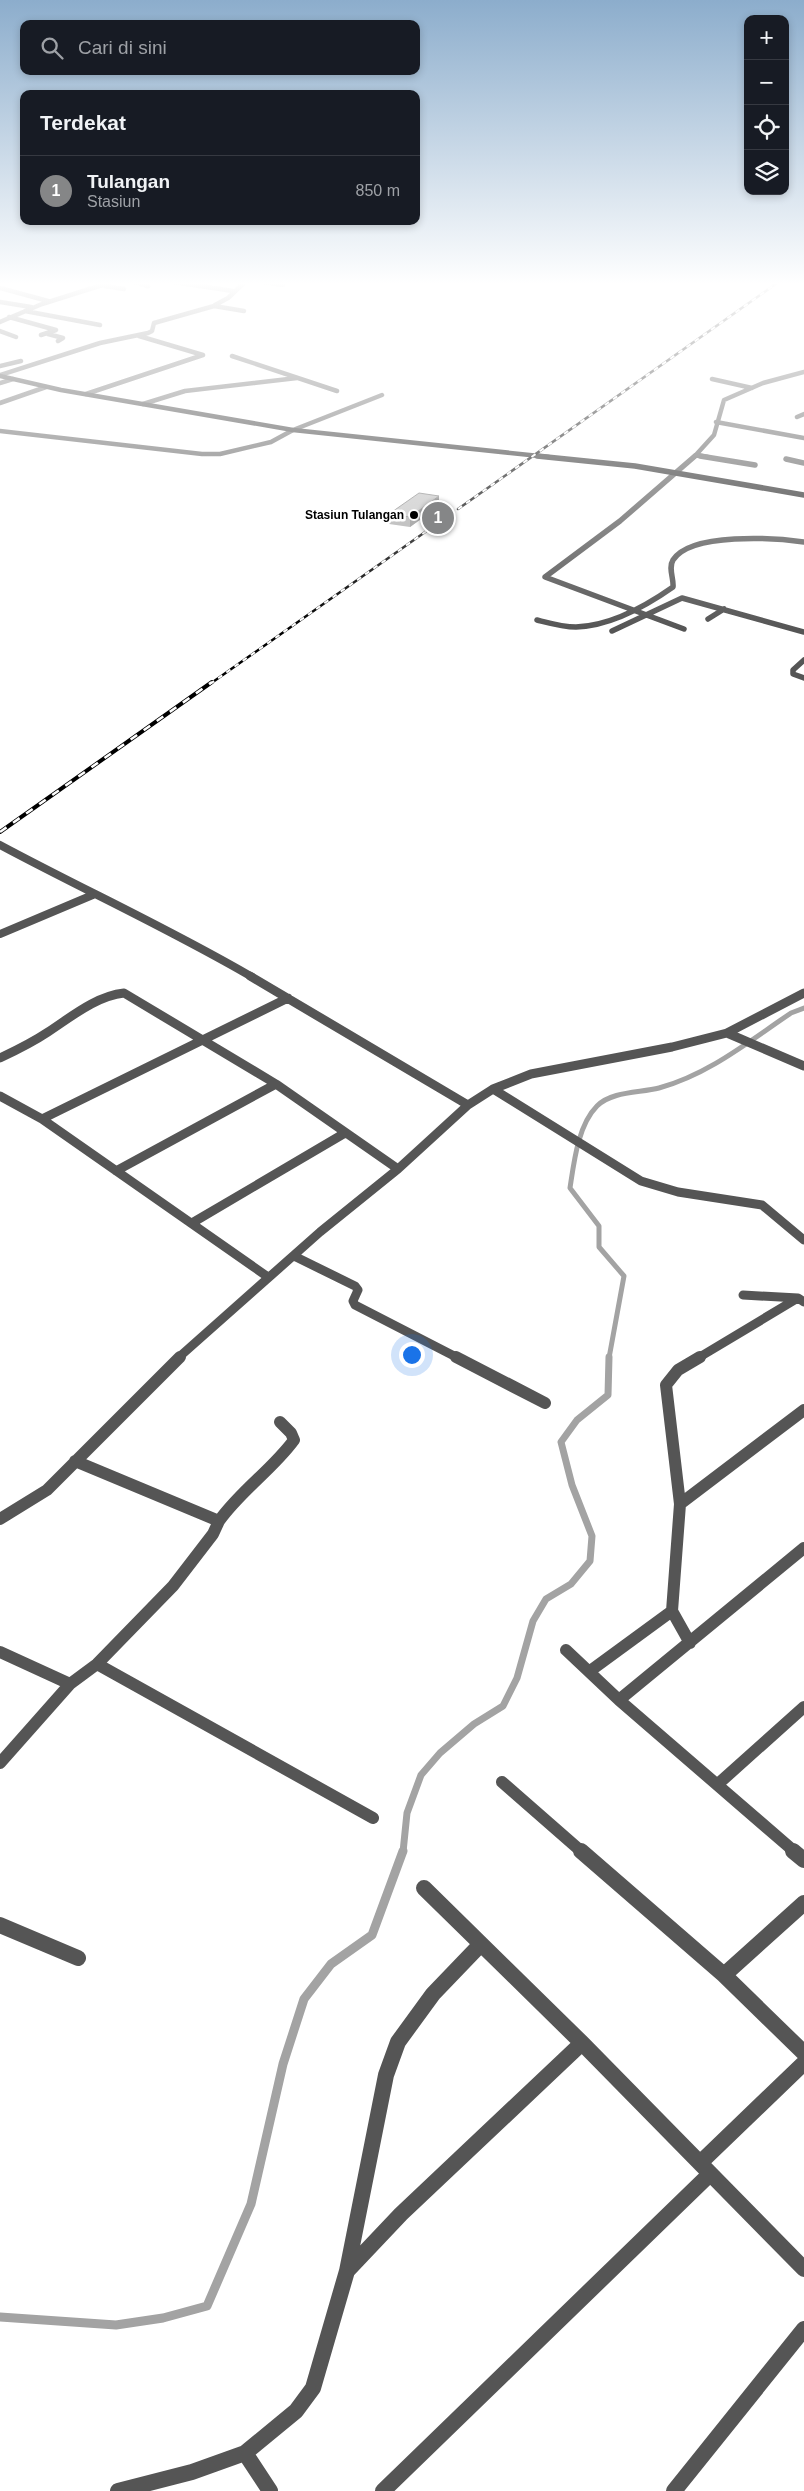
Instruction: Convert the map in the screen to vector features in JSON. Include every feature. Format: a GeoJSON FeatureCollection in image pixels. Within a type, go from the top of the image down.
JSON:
{"type":"FeatureCollection","features":[{"type":"Feature","properties":{"kind":"street"},"geometry":{"type":"LineString","coordinates":[[0,403],[17,397]]}},
{"type":"Feature","properties":{"kind":"street"},"geometry":{"type":"LineString","coordinates":[[105,397],[293,430],[636,466],[804,495]]}},
{"type":"Feature","properties":{"kind":"street"},"geometry":{"type":"LineString","coordinates":[[143,404],[165,397]]}},
{"type":"Feature","properties":{"kind":"street"},"geometry":{"type":"LineString","coordinates":[[0,431],[211,454],[271,442],[293,430],[376,397]]}},
{"type":"Feature","properties":{"kind":"street"},"geometry":{"type":"LineString","coordinates":[[684,629],[630,611],[545,578],[620,521],[678,473],[714,435],[716,422],[724,400],[730,397]]}},
{"type":"Feature","properties":{"kind":"street"},"geometry":{"type":"LineString","coordinates":[[797,417],[804,414]]}},
{"type":"Feature","properties":{"kind":"street"},"geometry":{"type":"LineString","coordinates":[[716,422],[804,438]]}},
{"type":"Feature","properties":{"kind":"street"},"geometry":{"type":"LineString","coordinates":[[696,455],[755,465]]}},
{"type":"Feature","properties":{"kind":"street"},"geometry":{"type":"LineString","coordinates":[[786,459],[804,463]]}},
{"type":"Feature","properties":{"kind":"street"},"geometry":{"type":"LineString","coordinates":[[537,620],[575,627],[584,626],[630,611],[673,587],[672,563],[675,557],[693,548],[745,538],[770,537],[804,542]]}},
{"type":"Feature","properties":{"kind":"street"},"geometry":{"type":"LineString","coordinates":[[612,631],[642,615],[682,598],[804,632]]}},
{"type":"Feature","properties":{"kind":"street"},"geometry":{"type":"LineString","coordinates":[[708,619],[724,609]]}},
{"type":"Feature","properties":{"kind":"street"},"geometry":{"type":"LineString","coordinates":[[804,660],[792,670],[793,674],[804,678]]}},
{"type":"Feature","properties":{"kind":"street"},"geometry":{"type":"LineString","coordinates":[[0,845],[204,948],[468,1105]]}},
{"type":"Feature","properties":{"kind":"street"},"geometry":{"type":"LineString","coordinates":[[0,934],[94,894]]}},
{"type":"Feature","properties":{"kind":"street"},"geometry":{"type":"LineString","coordinates":[[0,1058],[37,1039],[97,1001],[118,992],[124,993],[276,1084],[398,1169]]}},
{"type":"Feature","properties":{"kind":"street"},"geometry":{"type":"LineString","coordinates":[[0,1519],[47,1490],[164,1371],[268,1277],[398,1169],[468,1105],[493,1089],[531,1074],[672,1047],[727,1032],[802,996]]}},
{"type":"Feature","properties":{"kind":"street"},"geometry":{"type":"LineString","coordinates":[[42,1120],[288,998]]}},
{"type":"Feature","properties":{"kind":"street"},"geometry":{"type":"LineString","coordinates":[[727,1032],[804,1066]]}},
{"type":"Feature","properties":{"kind":"street"},"geometry":{"type":"LineString","coordinates":[[116,1171],[276,1084]]}},
{"type":"Feature","properties":{"kind":"street"},"geometry":{"type":"LineString","coordinates":[[493,1089],[641,1181],[678,1192],[762,1205],[768,1208],[785,1226],[804,1240]]}},
{"type":"Feature","properties":{"kind":"street"},"geometry":{"type":"LineString","coordinates":[[0,1096],[42,1120],[268,1277]]}},
{"type":"Feature","properties":{"kind":"street"},"geometry":{"type":"LineString","coordinates":[[192,1224],[345,1133]]}},
{"type":"Feature","properties":{"kind":"street"},"geometry":{"type":"LineString","coordinates":[[294,1256],[355,1286],[358,1290],[352,1301],[355,1305],[545,1403]]}},
{"type":"Feature","properties":{"kind":"street"},"geometry":{"type":"LineString","coordinates":[[743,1296],[801,1300]]}},
{"type":"Feature","properties":{"kind":"street"},"geometry":{"type":"LineString","coordinates":[[690,1643],[672,1611],[680,1504],[666,1385],[668,1380],[678,1370],[801,1300]]}},
{"type":"Feature","properties":{"kind":"street"},"geometry":{"type":"LineString","coordinates":[[680,1504],[804,1410]]}},
{"type":"Feature","properties":{"kind":"street"},"geometry":{"type":"LineString","coordinates":[[0,1764],[70,1684],[96,1664],[173,1586],[213,1534],[219,1521],[234,1500],[257,1477],[279,1460],[294,1440],[292,1433],[280,1422]]}},
{"type":"Feature","properties":{"kind":"street"},"geometry":{"type":"LineString","coordinates":[[75,1461],[219,1521]]}},
{"type":"Feature","properties":{"kind":"street"},"geometry":{"type":"LineString","coordinates":[[619,1700],[650,1672],[690,1643],[804,1548]]}},
{"type":"Feature","properties":{"kind":"street"},"geometry":{"type":"LineString","coordinates":[[590,1671],[672,1611]]}},
{"type":"Feature","properties":{"kind":"street"},"geometry":{"type":"LineString","coordinates":[[566,1650],[619,1700],[804,1860]]}},
{"type":"Feature","properties":{"kind":"street"},"geometry":{"type":"LineString","coordinates":[[0,1652],[70,1684]]}},
{"type":"Feature","properties":{"kind":"street"},"geometry":{"type":"LineString","coordinates":[[96,1664],[373,1818]]}},
{"type":"Feature","properties":{"kind":"street"},"geometry":{"type":"LineString","coordinates":[[718,1784],[804,1707]]}},
{"type":"Feature","properties":{"kind":"street"},"geometry":{"type":"LineString","coordinates":[[502,1782],[724,1975],[804,2053]]}},
{"type":"Feature","properties":{"kind":"street"},"geometry":{"type":"LineString","coordinates":[[424,1888],[582,2043],[804,2269]]}},
{"type":"Feature","properties":{"kind":"street"},"geometry":{"type":"LineString","coordinates":[[724,1975],[804,1903]]}},
{"type":"Feature","properties":{"kind":"street"},"geometry":{"type":"LineString","coordinates":[[0,1925],[78,1958]]}},
{"type":"Feature","properties":{"kind":"street"},"geometry":{"type":"LineString","coordinates":[[118,2491],[192,2472],[245,2453],[296,2411],[313,2388],[347,2271],[386,2076],[398,2042],[433,1994],[481,1944]]}},
{"type":"Feature","properties":{"kind":"street"},"geometry":{"type":"LineString","coordinates":[[347,2271],[401,2214],[582,2043]]}},
{"type":"Feature","properties":{"kind":"street"},"geometry":{"type":"LineString","coordinates":[[382,2491],[705,2169],[804,2063]]}},
{"type":"Feature","properties":{"kind":"street"},"geometry":{"type":"LineString","coordinates":[[674,2491],[804,2329]]}},
{"type":"Feature","properties":{"kind":"street"},"geometry":{"type":"LineString","coordinates":[[245,2453],[270,2491]]}},
{"type":"Feature","properties":{"kind":"building"},"geometry":{"type":"Polygon","coordinates":[[[419,493],[439,496],[410,517],[389,514],[419,493]]]}},
{"type":"Feature","properties":{"kind":"waterway"},"geometry":{"type":"LineString","coordinates":[[609,1358],[624,1276],[599,1247],[599,1226],[570,1188],[578,1144],[585,1123],[603,1101],[618,1095],[659,1088],[695,1074],[744,1046],[791,1013],[804,1008]]}},
{"type":"Feature","properties":{"kind":"waterway"},"geometry":{"type":"LineString","coordinates":[[403,1852],[407,1813],[421,1775],[440,1753],[474,1724],[503,1706],[517,1678],[533,1621],[546,1599],[571,1584],[590,1561],[592,1536],[572,1485],[561,1442],[577,1420],[608,1395],[609,1357]]}},
{"type":"Feature","properties":{"kind":"waterway"},"geometry":{"type":"LineString","coordinates":[[0,2317],[116,2325],[163,2318],[207,2306],[251,2204],[283,2064],[304,1999],[331,1964],[372,1935],[403,1851]]}},
{"type":"Feature","properties":{"kind":"railway"},"geometry":{"type":"LineString","coordinates":[[458,509],[616,397]]}},
{"type":"Feature","properties":{"kind":"railway"},"geometry":{"type":"LineString","coordinates":[[210,684],[428,530]]}},
{"type":"Feature","properties":{"kind":"railway"},"geometry":{"type":"LineString","coordinates":[[0,832],[212,682]]}},
{"type":"Feature","properties":{"kind":"place","name":"Stasiun Tulangan"},"geometry":{"type":"Point","coordinates":[414,515]}},
{"type":"Feature","properties":{"kind":"place","name":"Tulangan"},"geometry":{"type":"Point","coordinates":[438,518]}}]}
